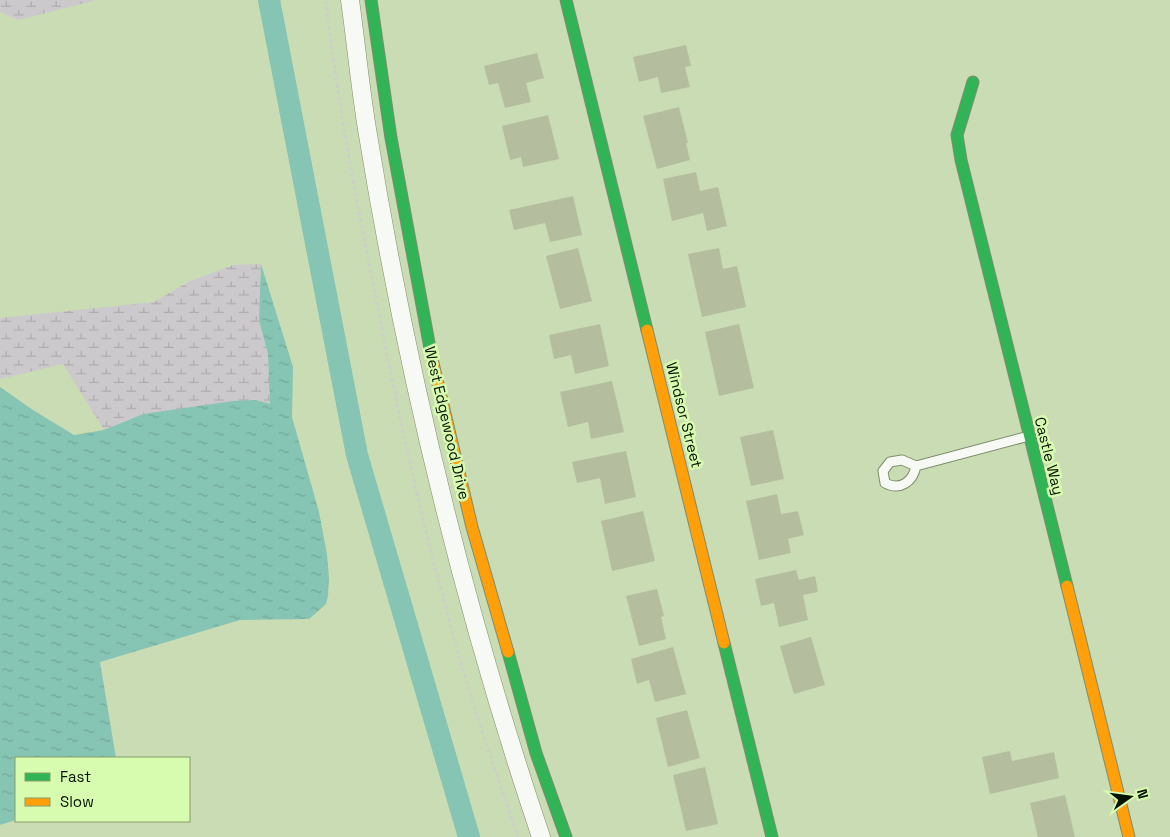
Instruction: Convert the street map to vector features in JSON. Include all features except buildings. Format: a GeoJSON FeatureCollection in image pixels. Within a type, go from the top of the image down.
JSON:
{"type":"FeatureCollection","features":[{"type":"Feature","properties":{"kind":"street","name":"West Edgewood Drive"},"geometry":{"type":"LineString","coordinates":[[350,0],[367,127],[395,286],[421,410],[449,526],[483,651],[541,837]]}},
{"type":"Feature","properties":{"kind":"street","name":"West Edgewood Drive"},"geometry":{"type":"LineString","coordinates":[[372,0],[391,138],[433,362],[474,537],[536,753],[566,837]]}},
{"type":"Feature","properties":{"kind":"street","name":"Windsor Street"},"geometry":{"type":"LineString","coordinates":[[566,0],[772,837]]}},
{"type":"Feature","properties":{"kind":"street","name":"Castle Way"},"geometry":{"type":"LineString","coordinates":[[973,82],[957,135],[960,152],[1129,837]]}},
{"type":"Feature","properties":{"kind":"lane"},"geometry":{"type":"LineString","coordinates":[[916,466],[1029,436]]}},
{"type":"Feature","properties":{"kind":"green space"},"geometry":{"type":"Polygon","coordinates":[[[0,0],[97,0],[18,20],[0,12],[0,0]]]}},
{"type":"Feature","properties":{"kind":"green space"},"geometry":{"type":"Polygon","coordinates":[[[261,264],[259,320],[268,354],[270,404],[256,400],[143,414],[104,430],[63,364],[0,379],[0,318],[154,302],[190,281],[233,265],[261,264]]]}},
{"type":"Feature","properties":{"kind":"water"},"geometry":{"type":"Polygon","coordinates":[[[261,264],[293,367],[292,417],[319,512],[327,554],[329,578],[326,604],[309,619],[240,620],[100,662],[116,757],[15,757],[15,820],[0,825],[0,387],[74,435],[104,430],[143,414],[233,401],[256,400],[270,404],[268,354],[259,320],[261,264]]]}},
{"type":"Feature","properties":{"kind":"waterway"},"geometry":{"type":"LineString","coordinates":[[269,0],[357,455],[469,837]]}},
{"type":"Feature","properties":{"kind":"traffic: fast"},"geometry":{"type":"LineString","coordinates":[[371,0],[391,138],[432,359]]}},
{"type":"Feature","properties":{"kind":"traffic: fast"},"geometry":{"type":"LineString","coordinates":[[566,0],[647,330]]}},
{"type":"Feature","properties":{"kind":"traffic: fast"},"geometry":{"type":"LineString","coordinates":[[973,82],[957,135],[961,160],[1067,586]]}},
{"type":"Feature","properties":{"kind":"traffic: fast"},"geometry":{"type":"LineString","coordinates":[[724,643],[772,837]]}},
{"type":"Feature","properties":{"kind":"traffic: fast"},"geometry":{"type":"LineString","coordinates":[[508,652],[536,753],[566,837]]}},
{"type":"Feature","properties":{"kind":"traffic: slow"},"geometry":{"type":"LineString","coordinates":[[647,330],[724,643]]}},
{"type":"Feature","properties":{"kind":"traffic: slow"},"geometry":{"type":"LineString","coordinates":[[432,359],[472,527],[508,652]]}},
{"type":"Feature","properties":{"kind":"traffic: slow"},"geometry":{"type":"LineString","coordinates":[[1067,586],[1129,837]]}}]}
